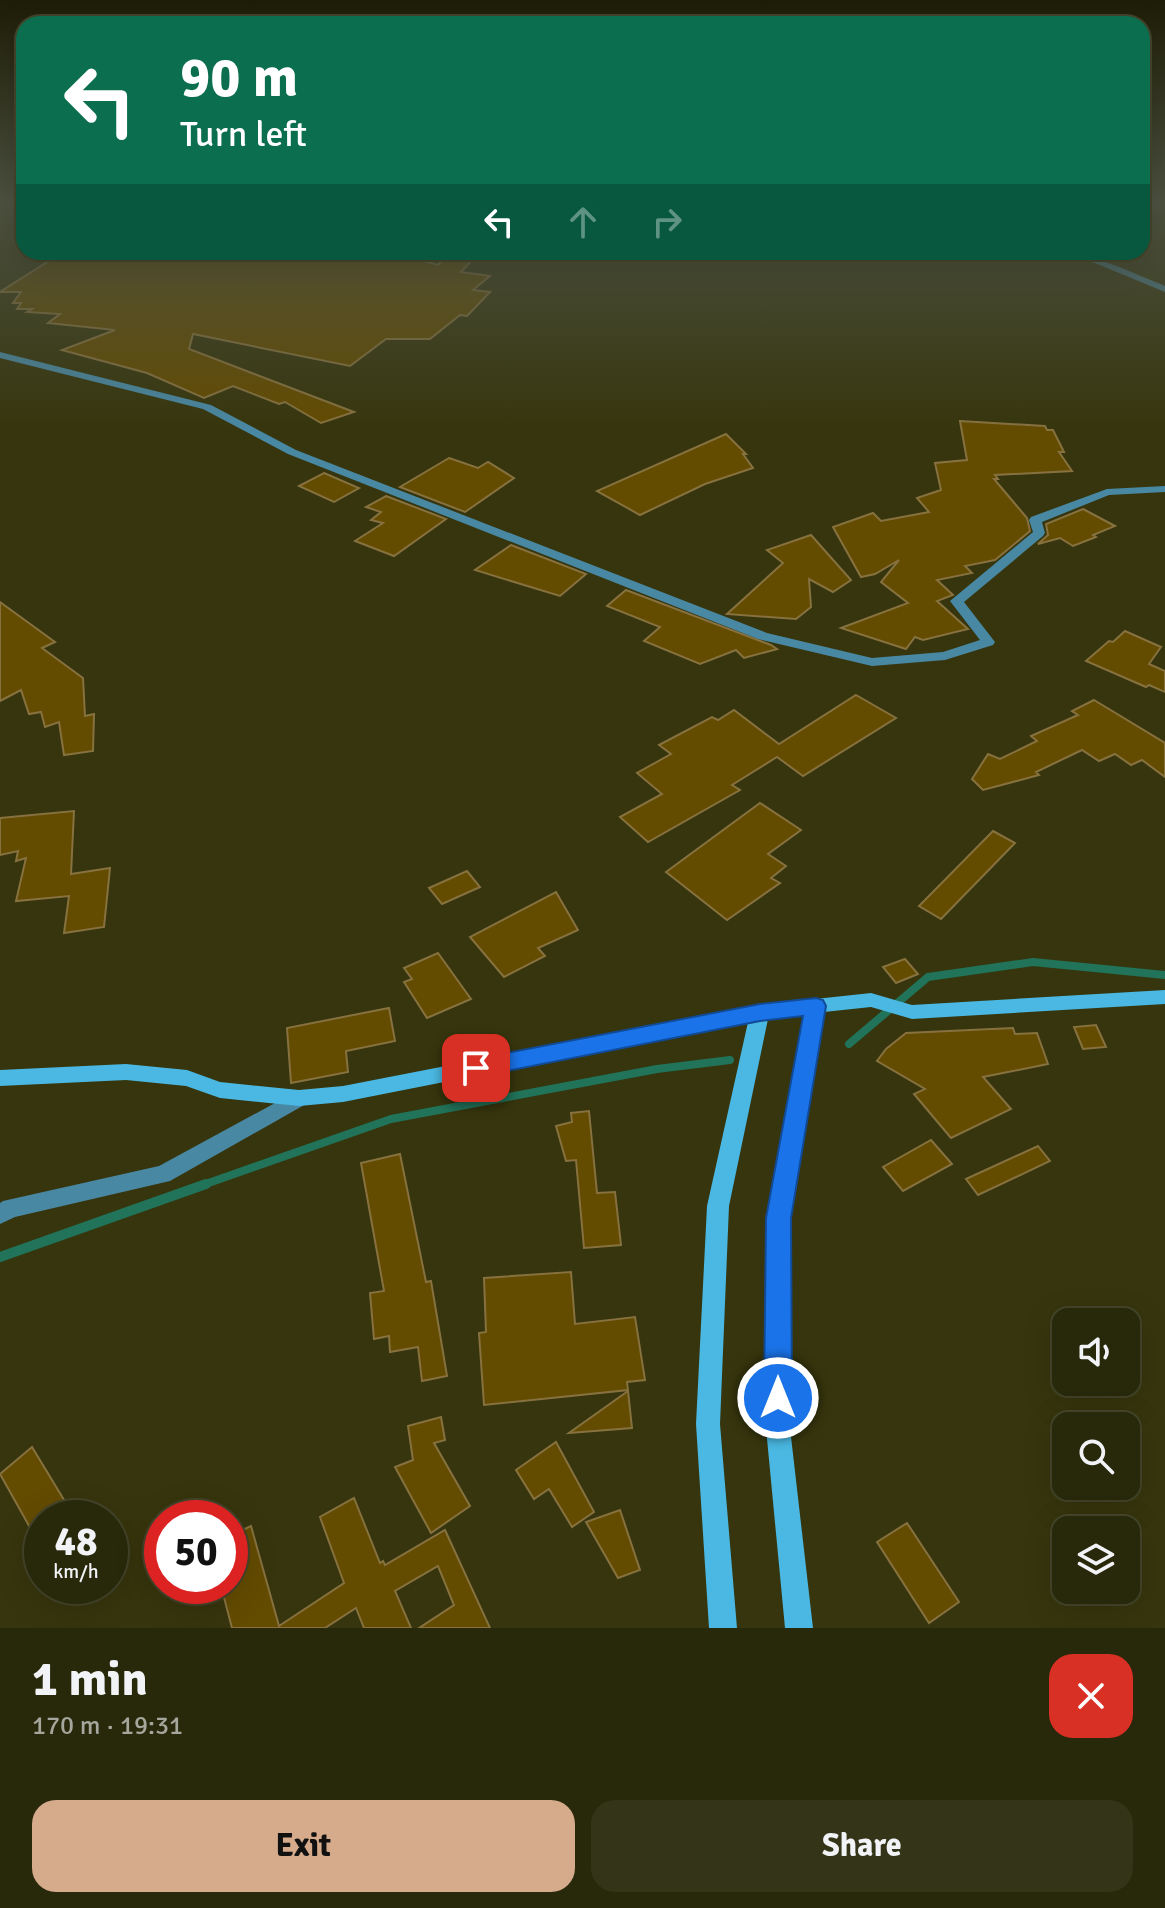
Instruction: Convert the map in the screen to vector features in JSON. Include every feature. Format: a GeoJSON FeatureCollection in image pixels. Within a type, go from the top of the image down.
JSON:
{"type":"FeatureCollection","features":[{"type":"Feature","properties":{"kind":"street"},"geometry":{"type":"LineString","coordinates":[[1143,280],[1165,289]]}},
{"type":"Feature","properties":{"kind":"street"},"geometry":{"type":"LineString","coordinates":[[0,355],[207,407],[292,452],[763,636],[872,662],[945,656],[988,642],[957,601],[1039,533],[1035,520],[1107,492],[1165,489]]}},
{"type":"Feature","properties":{"kind":"street"},"geometry":{"type":"LineString","coordinates":[[0,1078],[126,1072],[187,1078],[220,1090],[299,1098],[343,1094],[760,1012],[871,1000],[912,1012],[1165,997]]}},
{"type":"Feature","properties":{"kind":"street"},"geometry":{"type":"LineString","coordinates":[[799,1628],[778,1428],[779,1218],[816,1006]]}},
{"type":"Feature","properties":{"kind":"street"},"geometry":{"type":"LineString","coordinates":[[723,1628],[708,1424],[718,1206],[760,1012]]}},
{"type":"Feature","properties":{"kind":"street"},"geometry":{"type":"LineString","coordinates":[[0,1214],[11,1208],[163,1174],[299,1098]]}},
{"type":"Feature","properties":{"kind":"building"},"geometry":{"type":"Polygon","coordinates":[[[19,280],[485,280],[473,290],[490,292],[467,316],[460,315],[430,339],[386,339],[350,366],[193,334],[189,349],[354,412],[321,423],[285,402],[279,404],[233,386],[204,398],[147,373],[62,350],[115,330],[48,323],[60,314],[17,309],[21,303],[13,303],[21,292],[0,292],[19,280]]]}},
{"type":"Feature","properties":{"kind":"building"},"geometry":{"type":"Polygon","coordinates":[[[960,421],[1045,426],[1047,430],[1053,430],[1064,452],[1059,452],[1072,471],[995,475],[998,479],[994,479],[1027,518],[1030,531],[995,560],[965,566],[972,573],[937,580],[953,595],[937,601],[968,629],[923,640],[915,637],[906,649],[841,628],[908,603],[881,582],[899,560],[875,574],[861,577],[833,527],[873,513],[881,521],[929,512],[917,498],[941,490],[935,463],[967,460],[960,421]]]}},
{"type":"Feature","properties":{"kind":"building"},"geometry":{"type":"Polygon","coordinates":[[[726,434],[746,454],[743,454],[753,468],[705,484],[640,515],[597,491],[726,434]]]}},
{"type":"Feature","properties":{"kind":"building"},"geometry":{"type":"Polygon","coordinates":[[[449,458],[478,468],[488,462],[514,478],[465,512],[400,487],[449,458]]]}},
{"type":"Feature","properties":{"kind":"building"},"geometry":{"type":"Polygon","coordinates":[[[324,473],[359,488],[334,502],[299,486],[324,473]]]}},
{"type":"Feature","properties":{"kind":"building"},"geometry":{"type":"Polygon","coordinates":[[[386,496],[446,519],[394,556],[355,541],[383,523],[371,520],[381,512],[366,507],[386,496]]]}},
{"type":"Feature","properties":{"kind":"building"},"geometry":{"type":"Polygon","coordinates":[[[1083,509],[1115,526],[1073,546],[1060,538],[1038,544],[1048,535],[1046,524],[1083,509]]]}},
{"type":"Feature","properties":{"kind":"building"},"geometry":{"type":"Polygon","coordinates":[[[811,535],[851,580],[833,592],[809,579],[811,607],[796,619],[727,614],[783,563],[767,550],[811,535]]]}},
{"type":"Feature","properties":{"kind":"building"},"geometry":{"type":"Polygon","coordinates":[[[511,545],[586,574],[560,596],[475,570],[511,545]]]}},
{"type":"Feature","properties":{"kind":"building"},"geometry":{"type":"Polygon","coordinates":[[[626,590],[777,649],[744,658],[736,650],[700,664],[644,641],[660,627],[607,606],[626,590]]]}},
{"type":"Feature","properties":{"kind":"building"},"geometry":{"type":"Polygon","coordinates":[[[0,602],[55,642],[42,648],[83,678],[85,716],[94,714],[93,751],[64,755],[59,722],[45,727],[41,712],[29,714],[21,690],[0,701],[0,602]]]}},
{"type":"Feature","properties":{"kind":"building"},"geometry":{"type":"Polygon","coordinates":[[[1125,631],[1161,647],[1149,664],[1165,671],[1165,692],[1086,661],[1125,631]]]}},
{"type":"Feature","properties":{"kind":"building"},"geometry":{"type":"Polygon","coordinates":[[[856,695],[896,718],[803,776],[777,757],[732,785],[740,790],[648,842],[620,817],[662,794],[637,773],[671,754],[659,745],[712,717],[718,720],[734,710],[779,744],[856,695]]]}},
{"type":"Feature","properties":{"kind":"building"},"geometry":{"type":"Polygon","coordinates":[[[1094,700],[1165,743],[1165,777],[1142,760],[1131,765],[1115,754],[1099,761],[1082,750],[1036,772],[1039,775],[983,790],[972,779],[988,754],[1000,759],[1037,741],[1031,736],[1078,715],[1072,711],[1094,700]]]}},
{"type":"Feature","properties":{"kind":"building"},"geometry":{"type":"Polygon","coordinates":[[[760,803],[801,830],[768,854],[786,866],[771,878],[780,883],[727,920],[666,872],[760,803]]]}},
{"type":"Feature","properties":{"kind":"building"},"geometry":{"type":"Polygon","coordinates":[[[74,811],[71,874],[110,868],[104,927],[64,933],[69,896],[16,901],[26,858],[16,861],[18,851],[0,855],[0,818],[74,811]]]}},
{"type":"Feature","properties":{"kind":"building"},"geometry":{"type":"Polygon","coordinates":[[[993,831],[1015,843],[941,919],[919,906],[993,831]]]}},
{"type":"Feature","properties":{"kind":"building"},"geometry":{"type":"Polygon","coordinates":[[[467,871],[480,887],[442,904],[429,888],[467,871]]]}},
{"type":"Feature","properties":{"kind":"building"},"geometry":{"type":"Polygon","coordinates":[[[556,892],[578,930],[538,948],[545,956],[504,977],[470,937],[556,892]]]}},
{"type":"Feature","properties":{"kind":"building"},"geometry":{"type":"Polygon","coordinates":[[[438,953],[471,999],[427,1018],[404,982],[412,979],[404,968],[438,953]]]}},
{"type":"Feature","properties":{"kind":"building"},"geometry":{"type":"Polygon","coordinates":[[[905,959],[918,974],[896,983],[883,967],[905,959]]]}},
{"type":"Feature","properties":{"kind":"building"},"geometry":{"type":"Polygon","coordinates":[[[389,1008],[395,1041],[346,1051],[348,1072],[291,1083],[287,1028],[389,1008]]]}},
{"type":"Feature","properties":{"kind":"building"},"geometry":{"type":"Polygon","coordinates":[[[1096,1025],[1106,1047],[1083,1049],[1074,1027],[1096,1025]]]}},
{"type":"Feature","properties":{"kind":"building"},"geometry":{"type":"Polygon","coordinates":[[[1013,1028],[1015,1034],[1037,1033],[1048,1064],[983,1077],[1011,1109],[951,1138],[914,1094],[925,1089],[877,1061],[906,1033],[1013,1028]]]}},
{"type":"Feature","properties":{"kind":"building"},"geometry":{"type":"Polygon","coordinates":[[[589,1111],[597,1193],[615,1192],[621,1245],[584,1248],[576,1160],[566,1161],[556,1126],[572,1122],[571,1113],[589,1111]]]}},
{"type":"Feature","properties":{"kind":"building"},"geometry":{"type":"Polygon","coordinates":[[[931,1140],[952,1164],[903,1191],[883,1167],[931,1140]]]}},
{"type":"Feature","properties":{"kind":"building"},"geometry":{"type":"Polygon","coordinates":[[[1038,1146],[1050,1161],[978,1195],[966,1179],[1038,1146]]]}},
{"type":"Feature","properties":{"kind":"building"},"geometry":{"type":"Polygon","coordinates":[[[400,1154],[426,1282],[431,1281],[447,1376],[422,1381],[418,1347],[390,1352],[389,1336],[374,1339],[370,1293],[384,1291],[361,1163],[400,1154]]]}},
{"type":"Feature","properties":{"kind":"building"},"geometry":{"type":"Polygon","coordinates":[[[571,1272],[575,1324],[635,1317],[645,1380],[627,1382],[628,1390],[484,1405],[479,1333],[486,1332],[484,1278],[571,1272]]]}},
{"type":"Feature","properties":{"kind":"building"},"geometry":{"type":"Polygon","coordinates":[[[628,1391],[632,1428],[569,1433],[628,1391]]]}},
{"type":"Feature","properties":{"kind":"building"},"geometry":{"type":"Polygon","coordinates":[[[441,1417],[445,1440],[434,1443],[470,1506],[431,1533],[395,1467],[413,1460],[408,1426],[441,1417]]]}},
{"type":"Feature","properties":{"kind":"building"},"geometry":{"type":"Polygon","coordinates":[[[556,1442],[594,1512],[572,1527],[549,1489],[534,1499],[516,1470],[556,1442]]]}},
{"type":"Feature","properties":{"kind":"building"},"geometry":{"type":"Polygon","coordinates":[[[32,1447],[64,1500],[24,1500],[24,1517],[0,1474],[32,1447]]]}},
{"type":"Feature","properties":{"kind":"building"},"geometry":{"type":"Polygon","coordinates":[[[354,1498],[380,1563],[383,1561],[385,1565],[445,1530],[490,1628],[419,1628],[454,1605],[438,1566],[395,1591],[411,1628],[364,1628],[356,1608],[325,1628],[232,1628],[226,1604],[248,1604],[248,1527],[251,1526],[279,1626],[344,1583],[320,1517],[354,1498]]]}},
{"type":"Feature","properties":{"kind":"building"},"geometry":{"type":"Polygon","coordinates":[[[620,1510],[640,1570],[618,1578],[586,1522],[620,1510]]]}},
{"type":"Feature","properties":{"kind":"building"},"geometry":{"type":"Polygon","coordinates":[[[907,1523],[959,1602],[929,1623],[877,1542],[907,1523]]]}},
{"type":"Feature","properties":{"kind":"waterway"},"geometry":{"type":"LineString","coordinates":[[849,1044],[928,977],[1033,962],[1165,975]]}},
{"type":"Feature","properties":{"kind":"waterway"},"geometry":{"type":"LineString","coordinates":[[200,1186],[391,1119],[657,1069],[730,1060]]}},
{"type":"Feature","properties":{"kind":"waterway"},"geometry":{"type":"LineString","coordinates":[[0,1257],[206,1184]]}},
{"type":"Feature","properties":{"kind":"route"},"geometry":{"type":"LineString","coordinates":[[476,1068],[760,1012],[816,1006],[779,1218],[778,1398]]}}]}
